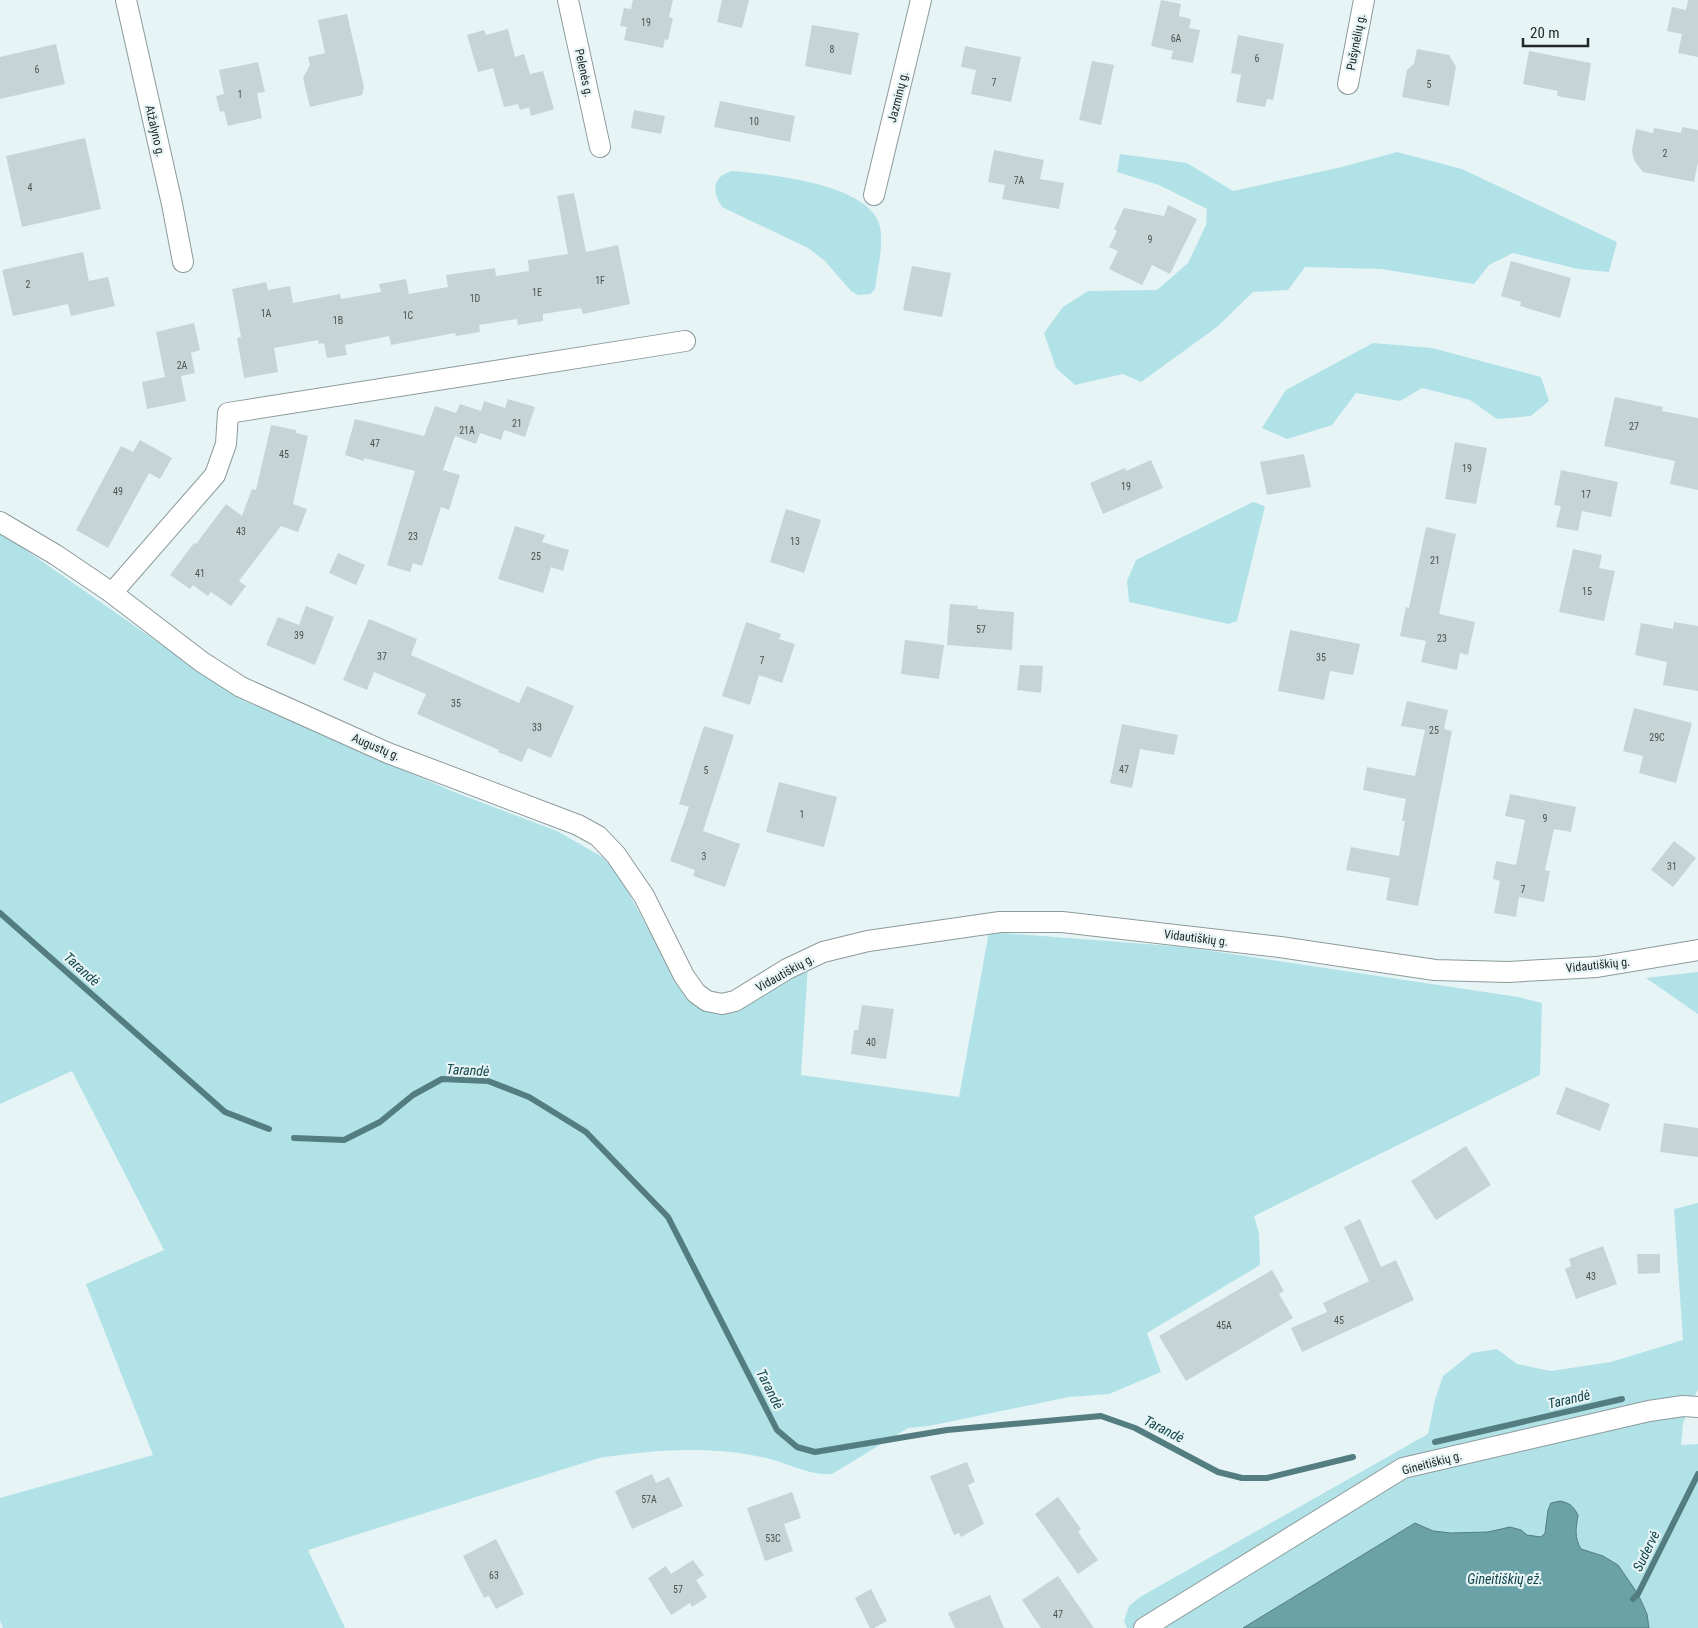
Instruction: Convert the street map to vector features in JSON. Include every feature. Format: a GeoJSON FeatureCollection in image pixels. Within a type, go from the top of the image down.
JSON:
{"type":"FeatureCollection","features":[{"type":"Feature","properties":{"kind":"street","name":"Atžalyno g."},"geometry":{"type":"LineString","coordinates":[[126,0],[172,204],[183,262]]}},
{"type":"Feature","properties":{"kind":"street","name":"Pelenės g."},"geometry":{"type":"LineString","coordinates":[[568,0],[600,147]]}},
{"type":"Feature","properties":{"kind":"street","name":"Jazminų g."},"geometry":{"type":"LineString","coordinates":[[874,195],[922,0]]}},
{"type":"Feature","properties":{"kind":"street","name":"Pušynėlių g."},"geometry":{"type":"LineString","coordinates":[[1348,84],[1364,0]]}},
{"type":"Feature","properties":{"kind":"street"},"geometry":{"type":"LineString","coordinates":[[112,593],[214,475],[226,444],[228,412],[685,341]]}},
{"type":"Feature","properties":{"kind":"street","name":"Augustų g."},"geometry":{"type":"LineString","coordinates":[[0,522],[56,555],[112,593],[202,662],[241,687],[388,753],[578,826],[598,836],[616,855],[644,896],[684,976],[696,993],[707,1001]]}},
{"type":"Feature","properties":{"kind":"street","name":"Vidautiškių g."},"geometry":{"type":"LineString","coordinates":[[707,1001],[722,1004],[735,1001],[787,969],[823,952],[868,940],[1000,922],[1062,922],[1280,948],[1435,970],[1508,972],[1597,968],[1698,950]]}},
{"type":"Feature","properties":{"kind":"street","name":"Gineitiškių g."},"geometry":{"type":"LineString","coordinates":[[1144,1628],[1403,1468],[1650,1411],[1683,1406],[1698,1407]]}},
{"type":"Feature","properties":{"kind":"shaded area"},"geometry":{"type":"Polygon","coordinates":[[[1397,152],[1462,169],[1617,242],[1609,272],[1578,269],[1513,253],[1489,265],[1474,284],[1381,269],[1305,267],[1288,290],[1253,292],[1217,327],[1141,382],[1123,374],[1075,385],[1056,368],[1044,333],[1063,307],[1088,291],[1157,290],[1188,263],[1206,225],[1207,209],[1159,185],[1117,172],[1120,154],[1187,163],[1233,191],[1342,167],[1397,152]]]}},
{"type":"Feature","properties":{"kind":"shaded area"},"geometry":{"type":"Polygon","coordinates":[[[732,171],[769,175],[816,184],[839,191],[859,201],[873,212],[881,234],[881,250],[875,289],[870,294],[858,295],[851,291],[824,260],[808,248],[722,207],[716,195],[716,185],[721,176],[732,171]]]}},
{"type":"Feature","properties":{"kind":"shaded area"},"geometry":{"type":"Polygon","coordinates":[[[1373,343],[1432,348],[1541,377],[1549,401],[1531,416],[1497,419],[1470,400],[1422,388],[1400,401],[1356,393],[1332,425],[1287,439],[1262,428],[1286,390],[1373,343]]]}},
{"type":"Feature","properties":{"kind":"shaded area"},"geometry":{"type":"Polygon","coordinates":[[[1253,502],[1265,506],[1237,621],[1228,624],[1129,602],[1127,581],[1136,560],[1253,502]]]}},
{"type":"Feature","properties":{"kind":"shaded area"},"geometry":{"type":"Polygon","coordinates":[[[0,532],[238,698],[454,792],[557,831],[604,858],[622,881],[686,998],[701,1008],[808,965],[801,1075],[959,1097],[989,932],[1185,947],[1518,997],[1542,1003],[1540,1075],[1254,1216],[1259,1233],[1260,1265],[1147,1333],[1161,1372],[1109,1394],[1069,1397],[929,1426],[908,1428],[832,1474],[815,1473],[766,1458],[724,1451],[661,1451],[599,1458],[308,1550],[345,1628],[3,1628],[0,1620],[0,1498],[153,1455],[86,1284],[164,1250],[72,1071],[0,1104],[0,532]]]}},
{"type":"Feature","properties":{"kind":"shaded area"},"geometry":{"type":"Polygon","coordinates":[[[1698,972],[1698,1014],[1646,978],[1698,972]]]}},
{"type":"Feature","properties":{"kind":"shaded area"},"geometry":{"type":"Polygon","coordinates":[[[1698,1203],[1698,1389],[1683,1423],[1681,1445],[1698,1444],[1698,1628],[1649,1628],[1647,1614],[1603,1556],[1581,1549],[1576,1536],[1578,1514],[1548,1510],[1545,1533],[1541,1537],[1527,1535],[1521,1530],[1510,1527],[1488,1532],[1451,1533],[1433,1531],[1415,1523],[1243,1628],[1127,1628],[1124,1621],[1129,1606],[1140,1597],[1428,1434],[1435,1400],[1443,1376],[1472,1353],[1497,1349],[1517,1364],[1551,1371],[1611,1362],[1683,1340],[1674,1209],[1698,1203]]]}},
{"type":"Feature","properties":{"kind":"water","name":"Gineitiškių ež."},"geometry":{"type":"Polygon","coordinates":[[[1560,1501],[1571,1505],[1578,1515],[1576,1536],[1581,1549],[1603,1556],[1618,1565],[1638,1594],[1647,1614],[1649,1628],[1243,1628],[1415,1523],[1433,1531],[1451,1533],[1488,1532],[1510,1527],[1521,1530],[1527,1535],[1541,1537],[1545,1533],[1548,1510],[1551,1503],[1560,1501]]]}},
{"type":"Feature","properties":{"kind":"building"},"geometry":{"type":"Polygon","coordinates":[[[633,0],[673,0],[669,17],[673,18],[668,40],[665,39],[663,48],[624,40],[627,27],[620,26],[624,8],[631,9],[633,0]]]}},
{"type":"Feature","properties":{"kind":"building"},"geometry":{"type":"Polygon","coordinates":[[[722,0],[749,0],[742,28],[717,22],[722,0]]]}},
{"type":"Feature","properties":{"kind":"building"},"geometry":{"type":"Polygon","coordinates":[[[1161,0],[1181,4],[1179,16],[1191,19],[1189,28],[1200,30],[1193,63],[1171,59],[1173,51],[1151,46],[1161,0]]]}},
{"type":"Feature","properties":{"kind":"building"},"geometry":{"type":"Polygon","coordinates":[[[1688,0],[1698,0],[1698,57],[1678,53],[1682,34],[1667,31],[1672,7],[1686,10],[1688,0]]]}},
{"type":"Feature","properties":{"kind":"building"},"geometry":{"type":"Polygon","coordinates":[[[347,14],[364,87],[362,95],[310,107],[303,78],[310,65],[308,57],[325,53],[318,20],[347,14]]]}},
{"type":"Feature","properties":{"kind":"building"},"geometry":{"type":"Polygon","coordinates":[[[812,25],[859,33],[851,75],[805,66],[812,25]]]}},
{"type":"Feature","properties":{"kind":"building"},"geometry":{"type":"Polygon","coordinates":[[[508,29],[515,57],[524,54],[530,74],[543,71],[554,109],[531,116],[529,107],[520,110],[518,104],[504,107],[493,68],[478,72],[467,35],[484,30],[486,35],[508,29]]]}},
{"type":"Feature","properties":{"kind":"building"},"geometry":{"type":"Polygon","coordinates":[[[1238,35],[1284,44],[1273,100],[1267,99],[1265,107],[1236,102],[1241,75],[1231,73],[1238,35]]]}},
{"type":"Feature","properties":{"kind":"building"},"geometry":{"type":"Polygon","coordinates":[[[56,44],[65,84],[0,99],[0,57],[56,44]]]}},
{"type":"Feature","properties":{"kind":"building"},"geometry":{"type":"Polygon","coordinates":[[[965,46],[1021,57],[1011,102],[971,94],[976,70],[961,67],[965,46]]]}},
{"type":"Feature","properties":{"kind":"building"},"geometry":{"type":"Polygon","coordinates":[[[1417,49],[1449,55],[1456,67],[1449,106],[1402,97],[1407,70],[1414,64],[1417,49]]]}},
{"type":"Feature","properties":{"kind":"building"},"geometry":{"type":"Polygon","coordinates":[[[1529,51],[1591,63],[1585,101],[1557,96],[1558,91],[1523,84],[1529,51]]]}},
{"type":"Feature","properties":{"kind":"building"},"geometry":{"type":"Polygon","coordinates":[[[1092,61],[1114,65],[1101,125],[1079,120],[1092,61]]]}},
{"type":"Feature","properties":{"kind":"building"},"geometry":{"type":"Polygon","coordinates":[[[258,62],[265,92],[257,93],[262,118],[228,126],[224,111],[220,112],[216,96],[224,94],[219,70],[258,62]]]}},
{"type":"Feature","properties":{"kind":"building"},"geometry":{"type":"Polygon","coordinates":[[[720,101],[795,116],[790,142],[714,127],[720,101]]]}},
{"type":"Feature","properties":{"kind":"building"},"geometry":{"type":"Polygon","coordinates":[[[634,110],[665,116],[661,134],[631,128],[634,110]]]}},
{"type":"Feature","properties":{"kind":"building"},"geometry":{"type":"Polygon","coordinates":[[[1682,127],[1698,130],[1698,162],[1694,182],[1643,172],[1635,162],[1632,150],[1636,129],[1653,133],[1654,128],[1681,133],[1682,127]]]}},
{"type":"Feature","properties":{"kind":"building"},"geometry":{"type":"Polygon","coordinates":[[[85,138],[101,209],[22,227],[6,156],[85,138]]]}},
{"type":"Feature","properties":{"kind":"building"},"geometry":{"type":"Polygon","coordinates":[[[994,150],[1044,160],[1040,179],[1064,183],[1059,209],[1002,199],[1005,185],[988,182],[994,150]]]}},
{"type":"Feature","properties":{"kind":"building"},"geometry":{"type":"Polygon","coordinates":[[[574,193],[586,252],[618,245],[630,304],[583,314],[581,308],[543,314],[543,321],[518,325],[517,319],[479,325],[480,332],[456,336],[455,333],[391,345],[389,336],[345,345],[347,355],[327,358],[324,343],[319,344],[318,340],[274,348],[278,372],[244,378],[237,338],[241,337],[232,289],[266,282],[268,290],[290,286],[293,303],[340,294],[341,299],[381,292],[379,284],[406,279],[409,294],[448,287],[446,275],[495,268],[496,276],[529,271],[528,260],[568,254],[557,196],[574,193]]]}},
{"type":"Feature","properties":{"kind":"building"},"geometry":{"type":"Polygon","coordinates":[[[1168,205],[1197,219],[1170,274],[1152,265],[1142,285],[1109,269],[1118,251],[1109,247],[1117,231],[1114,229],[1124,208],[1164,216],[1168,205]]]}},
{"type":"Feature","properties":{"kind":"building"},"geometry":{"type":"Polygon","coordinates":[[[83,252],[89,281],[108,277],[115,306],[71,316],[68,304],[13,316],[2,270],[83,252]]]}},
{"type":"Feature","properties":{"kind":"building"},"geometry":{"type":"Polygon","coordinates":[[[1511,261],[1571,278],[1560,318],[1520,306],[1521,302],[1501,296],[1511,261]]]}},
{"type":"Feature","properties":{"kind":"building"},"geometry":{"type":"Polygon","coordinates":[[[912,266],[951,273],[942,317],[903,310],[912,266]]]}},
{"type":"Feature","properties":{"kind":"building"},"geometry":{"type":"Polygon","coordinates":[[[194,323],[200,350],[191,353],[195,373],[181,376],[186,401],[147,409],[142,382],[165,377],[156,332],[194,323]]]}},
{"type":"Feature","properties":{"kind":"building"},"geometry":{"type":"Polygon","coordinates":[[[1615,397],[1663,407],[1662,411],[1698,418],[1698,490],[1670,484],[1675,461],[1604,446],[1615,397]]]}},
{"type":"Feature","properties":{"kind":"building"},"geometry":{"type":"Polygon","coordinates":[[[508,399],[535,407],[525,437],[504,430],[501,440],[480,433],[476,444],[455,436],[443,470],[460,475],[449,510],[441,507],[422,566],[413,563],[410,572],[387,565],[415,471],[364,458],[364,461],[345,455],[355,419],[424,436],[435,406],[456,413],[460,404],[481,411],[484,401],[505,408],[508,399]]]}},
{"type":"Feature","properties":{"kind":"building"},"geometry":{"type":"Polygon","coordinates":[[[271,425],[296,430],[296,433],[308,436],[293,504],[307,509],[298,532],[281,526],[239,581],[246,586],[231,606],[211,592],[208,596],[193,585],[190,589],[170,575],[226,504],[242,516],[252,489],[256,490],[271,425]]]}},
{"type":"Feature","properties":{"kind":"building"},"geometry":{"type":"Polygon","coordinates":[[[140,440],[172,458],[160,479],[149,473],[108,548],[76,530],[121,446],[133,452],[140,440]]]}},
{"type":"Feature","properties":{"kind":"building"},"geometry":{"type":"Polygon","coordinates":[[[1455,442],[1487,448],[1476,504],[1445,499],[1455,442]]]}},
{"type":"Feature","properties":{"kind":"building"},"geometry":{"type":"Polygon","coordinates":[[[1304,454],[1311,487],[1267,495],[1260,462],[1304,454]]]}},
{"type":"Feature","properties":{"kind":"building"},"geometry":{"type":"Polygon","coordinates":[[[1151,460],[1163,488],[1103,514],[1090,483],[1125,468],[1126,471],[1151,460]]]}},
{"type":"Feature","properties":{"kind":"building"},"geometry":{"type":"Polygon","coordinates":[[[1561,470],[1618,482],[1611,517],[1582,511],[1578,531],[1556,527],[1561,506],[1554,505],[1561,470]]]}},
{"type":"Feature","properties":{"kind":"building"},"geometry":{"type":"Polygon","coordinates":[[[786,509],[821,520],[804,573],[770,562],[786,509]]]}},
{"type":"Feature","properties":{"kind":"building"},"geometry":{"type":"Polygon","coordinates":[[[515,526],[545,535],[542,542],[569,550],[563,571],[551,567],[543,593],[498,579],[515,526]]]}},
{"type":"Feature","properties":{"kind":"building"},"geometry":{"type":"Polygon","coordinates":[[[1426,527],[1456,534],[1439,614],[1475,622],[1468,655],[1460,653],[1457,670],[1421,662],[1426,641],[1400,636],[1406,607],[1409,608],[1426,527]]]}},
{"type":"Feature","properties":{"kind":"building"},"geometry":{"type":"Polygon","coordinates":[[[1573,549],[1602,555],[1599,568],[1615,571],[1604,621],[1559,612],[1573,549]]]}},
{"type":"Feature","properties":{"kind":"building"},"geometry":{"type":"Polygon","coordinates":[[[338,553],[365,565],[356,585],[329,573],[338,553]]]}},
{"type":"Feature","properties":{"kind":"building"},"geometry":{"type":"Polygon","coordinates":[[[950,604],[978,606],[977,609],[1014,612],[1012,650],[947,645],[950,604]]]}},
{"type":"Feature","properties":{"kind":"building"},"geometry":{"type":"Polygon","coordinates":[[[306,606],[334,617],[315,665],[266,645],[278,617],[299,625],[306,606]]]}},
{"type":"Feature","properties":{"kind":"building"},"geometry":{"type":"Polygon","coordinates":[[[369,619],[417,639],[411,655],[519,703],[527,686],[574,706],[551,758],[528,748],[522,762],[417,714],[426,694],[374,672],[367,690],[343,680],[369,619]]]}},
{"type":"Feature","properties":{"kind":"building"},"geometry":{"type":"Polygon","coordinates":[[[746,622],[781,634],[779,639],[795,644],[782,683],[759,675],[750,705],[722,696],[746,622]]]}},
{"type":"Feature","properties":{"kind":"building"},"geometry":{"type":"Polygon","coordinates":[[[1674,622],[1698,626],[1698,691],[1663,685],[1667,662],[1635,655],[1641,623],[1673,629],[1674,622]]]}},
{"type":"Feature","properties":{"kind":"building"},"geometry":{"type":"Polygon","coordinates":[[[1290,630],[1360,644],[1353,675],[1330,671],[1324,700],[1278,691],[1290,630]]]}},
{"type":"Feature","properties":{"kind":"building"},"geometry":{"type":"Polygon","coordinates":[[[905,640],[944,645],[939,679],[901,674],[905,640]]]}},
{"type":"Feature","properties":{"kind":"building"},"geometry":{"type":"Polygon","coordinates":[[[1020,665],[1043,666],[1041,693],[1017,690],[1020,665]]]}},
{"type":"Feature","properties":{"kind":"building"},"geometry":{"type":"Polygon","coordinates":[[[1407,701],[1448,710],[1444,729],[1452,731],[1418,906],[1386,900],[1390,878],[1346,870],[1351,847],[1399,856],[1405,821],[1402,821],[1406,799],[1363,790],[1367,767],[1415,776],[1425,730],[1401,726],[1407,701]]]}},
{"type":"Feature","properties":{"kind":"building"},"geometry":{"type":"Polygon","coordinates":[[[1634,708],[1692,723],[1676,783],[1639,773],[1643,756],[1623,751],[1634,708]]]}},
{"type":"Feature","properties":{"kind":"building"},"geometry":{"type":"Polygon","coordinates":[[[1122,724],[1178,735],[1174,755],[1140,749],[1132,788],[1110,783],[1122,724]]]}},
{"type":"Feature","properties":{"kind":"building"},"geometry":{"type":"Polygon","coordinates":[[[704,726],[734,735],[703,831],[740,844],[725,887],[693,876],[695,870],[670,861],[689,807],[679,804],[704,726]]]}},
{"type":"Feature","properties":{"kind":"building"},"geometry":{"type":"Polygon","coordinates":[[[779,782],[837,797],[824,847],[766,832],[779,782]]]}},
{"type":"Feature","properties":{"kind":"building"},"geometry":{"type":"Polygon","coordinates":[[[1510,794],[1576,807],[1571,832],[1554,829],[1545,870],[1550,871],[1544,902],[1519,897],[1516,917],[1494,913],[1500,881],[1493,879],[1496,861],[1516,865],[1525,820],[1505,816],[1510,794]]]}},
{"type":"Feature","properties":{"kind":"building"},"geometry":{"type":"Polygon","coordinates":[[[1674,841],[1696,858],[1673,887],[1651,870],[1674,841]]]}},
{"type":"Feature","properties":{"kind":"building"},"geometry":{"type":"Polygon","coordinates":[[[862,1005],[894,1009],[886,1059],[851,1054],[854,1030],[858,1030],[862,1005]]]}},
{"type":"Feature","properties":{"kind":"building"},"geometry":{"type":"Polygon","coordinates":[[[1566,1087],[1610,1104],[1600,1131],[1556,1114],[1566,1087]]]}},
{"type":"Feature","properties":{"kind":"building"},"geometry":{"type":"Polygon","coordinates":[[[1664,1123],[1698,1128],[1698,1157],[1660,1152],[1664,1123]]]}},
{"type":"Feature","properties":{"kind":"building"},"geometry":{"type":"Polygon","coordinates":[[[1466,1146],[1491,1185],[1436,1220],[1411,1181],[1466,1146]]]}},
{"type":"Feature","properties":{"kind":"building"},"geometry":{"type":"Polygon","coordinates":[[[1360,1219],[1381,1267],[1396,1260],[1414,1300],[1302,1352],[1291,1328],[1327,1312],[1323,1303],[1369,1281],[1344,1227],[1360,1219]]]}},
{"type":"Feature","properties":{"kind":"building"},"geometry":{"type":"Polygon","coordinates":[[[1603,1246],[1617,1284],[1576,1299],[1565,1269],[1571,1266],[1569,1259],[1603,1246]]]}},
{"type":"Feature","properties":{"kind":"building"},"geometry":{"type":"Polygon","coordinates":[[[1637,1254],[1660,1254],[1660,1273],[1638,1274],[1637,1254]]]}},
{"type":"Feature","properties":{"kind":"building"},"geometry":{"type":"Polygon","coordinates":[[[1272,1270],[1284,1291],[1279,1294],[1293,1318],[1186,1381],[1159,1336],[1272,1270]]]}},
{"type":"Feature","properties":{"kind":"building"},"geometry":{"type":"Polygon","coordinates":[[[967,1462],[975,1482],[968,1485],[984,1524],[961,1537],[959,1533],[954,1535],[930,1476],[967,1462]]]}},
{"type":"Feature","properties":{"kind":"building"},"geometry":{"type":"Polygon","coordinates":[[[652,1474],[656,1483],[669,1477],[683,1506],[632,1529],[615,1491],[652,1474]]]}},
{"type":"Feature","properties":{"kind":"building"},"geometry":{"type":"Polygon","coordinates":[[[792,1492],[801,1518],[784,1524],[793,1551],[765,1561],[747,1508],[792,1492]]]}},
{"type":"Feature","properties":{"kind":"building"},"geometry":{"type":"Polygon","coordinates":[[[1058,1497],[1081,1529],[1078,1532],[1098,1560],[1078,1574],[1035,1514],[1058,1497]]]}},
{"type":"Feature","properties":{"kind":"building"},"geometry":{"type":"Polygon","coordinates":[[[496,1539],[524,1594],[496,1609],[489,1596],[484,1598],[463,1556],[496,1539]]]}},
{"type":"Feature","properties":{"kind":"building"},"geometry":{"type":"Polygon","coordinates":[[[693,1560],[704,1575],[696,1580],[707,1597],[692,1607],[690,1603],[671,1615],[648,1578],[666,1566],[671,1574],[693,1560]]]}},
{"type":"Feature","properties":{"kind":"building"},"geometry":{"type":"Polygon","coordinates":[[[1058,1576],[1094,1628],[1041,1628],[1022,1600],[1058,1576]]]}},
{"type":"Feature","properties":{"kind":"building"},"geometry":{"type":"Polygon","coordinates":[[[871,1589],[887,1621],[874,1628],[870,1628],[855,1598],[871,1589]]]}},
{"type":"Feature","properties":{"kind":"building"},"geometry":{"type":"Polygon","coordinates":[[[990,1595],[1004,1628],[955,1628],[948,1613],[990,1595]]]}},
{"type":"Feature","properties":{"kind":"waterway","name":"Tarandė"},"geometry":{"type":"LineString","coordinates":[[0,913],[225,1112],[269,1129]]}},
{"type":"Feature","properties":{"kind":"waterway","name":"Tarandė"},"geometry":{"type":"LineString","coordinates":[[294,1138],[344,1140],[380,1122],[413,1095],[442,1079],[488,1081],[529,1097],[586,1132],[668,1217],[777,1430],[797,1447],[815,1452],[947,1430],[1101,1416],[1135,1428],[1218,1472],[1242,1478],[1267,1478],[1353,1457]]}},
{"type":"Feature","properties":{"kind":"waterway","name":"Tarandė"},"geometry":{"type":"LineString","coordinates":[[1435,1442],[1622,1399]]}},
{"type":"Feature","properties":{"kind":"waterway","name":"Sudervė"},"geometry":{"type":"LineString","coordinates":[[1633,1599],[1638,1594],[1698,1474]]}}]}
